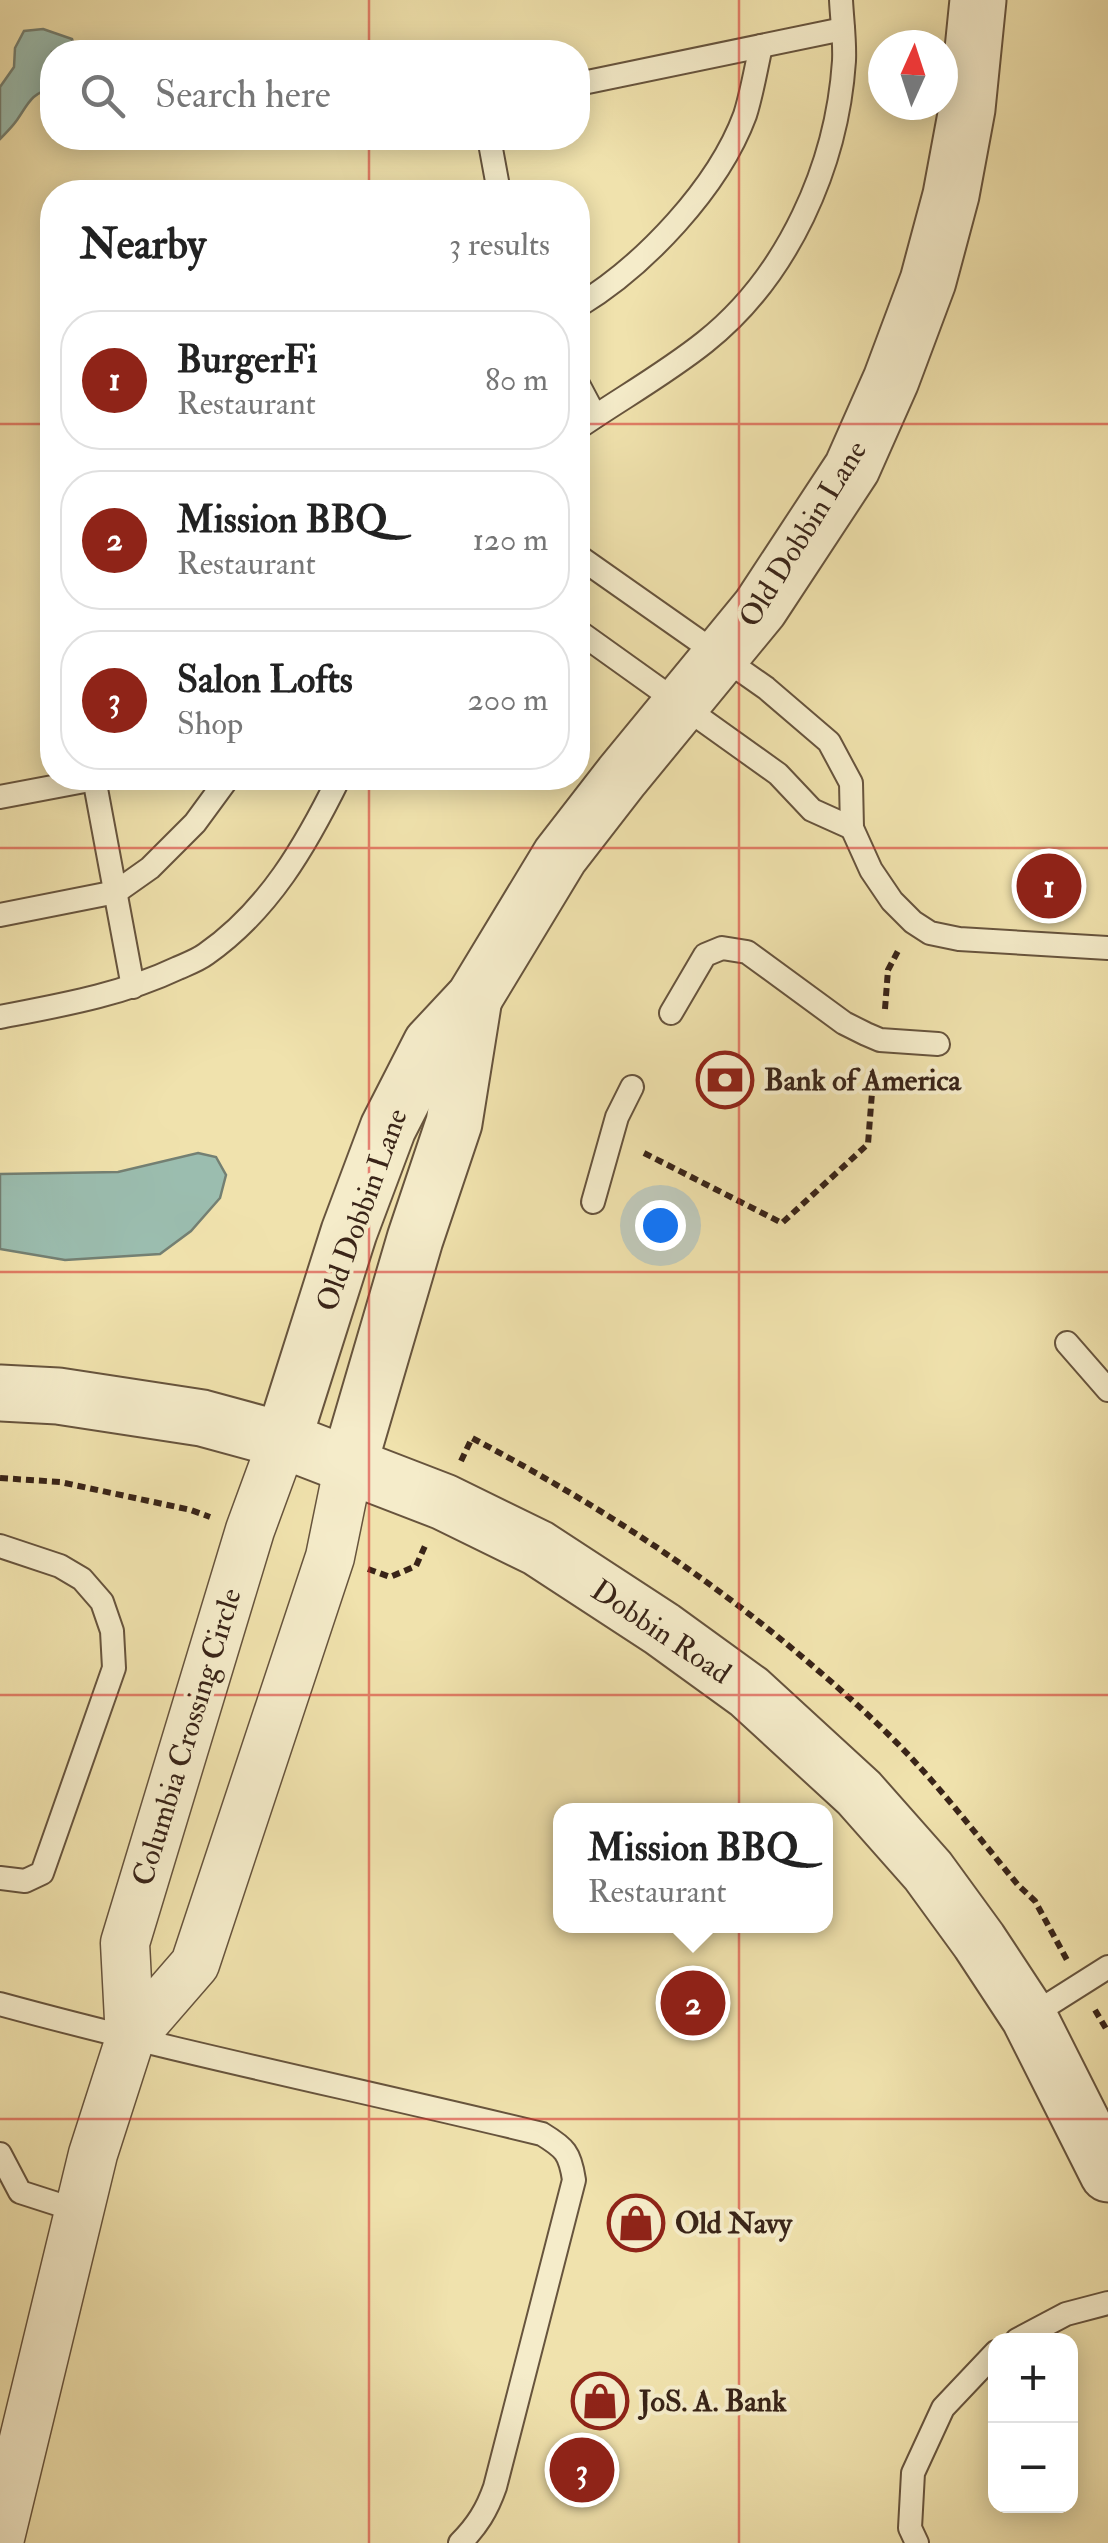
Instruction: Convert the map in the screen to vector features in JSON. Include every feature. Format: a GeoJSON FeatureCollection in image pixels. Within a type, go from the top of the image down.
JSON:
{"type":"FeatureCollection","features":[{"type":"Feature","properties":{"kind":"street","name":"Old Dobbin Lane"},"geometry":{"type":"LineString","coordinates":[[282,1440],[349,1232],[388,1128],[431,1044],[474,998],[560,856],[760,608],[852,468],[928,282],[951,194],[967,109],[978,0]]}},
{"type":"Feature","properties":{"kind":"street","name":"Old Dobbin Lane"},"geometry":{"type":"LineString","coordinates":[[349,1464],[454,1123],[474,998]]}},
{"type":"Feature","properties":{"kind":"street","name":"Dobbin Road"},"geometry":{"type":"LineString","coordinates":[[0,1393],[58,1396],[202,1418],[282,1440],[444,1502],[538,1548],[662,1630],[749,1692],[859,1793],[928,1871],[1029,2016],[1108,2174]]}},
{"type":"Feature","properties":{"kind":"street","name":"Columbia Crossing Circle"},"geometry":{"type":"LineString","coordinates":[[0,2538],[93,2154],[130,2040],[125,1943],[250,1530],[282,1440]]}},
{"type":"Feature","properties":{"kind":"street","name":"Columbia Crossing Circle"},"geometry":{"type":"LineString","coordinates":[[130,2040],[195,1964],[330,1557],[349,1464]]}},
{"type":"Feature","properties":{"kind":"lane"},"geometry":{"type":"LineString","coordinates":[[590,419],[706,341],[739,309],[796,232],[816,189],[838,107],[844,59],[840,0]]}},
{"type":"Feature","properties":{"kind":"lane"},"geometry":{"type":"LineString","coordinates":[[590,82],[842,29]]}},
{"type":"Feature","properties":{"kind":"lane"},"geometry":{"type":"LineString","coordinates":[[590,299],[672,229],[717,170],[744,115],[761,46]]}},
{"type":"Feature","properties":{"kind":"lane"},"geometry":{"type":"LineString","coordinates":[[491,150],[497,180]]}},
{"type":"Feature","properties":{"kind":"lane"},"geometry":{"type":"LineString","coordinates":[[590,564],[722,656],[786,704],[828,742],[851,783],[852,828],[892,902],[913,922],[930,933],[959,939],[1108,948]]}},
{"type":"Feature","properties":{"kind":"lane"},"geometry":{"type":"LineString","coordinates":[[590,639],[778,774],[812,810],[852,828]]}},
{"type":"Feature","properties":{"kind":"lane"},"geometry":{"type":"LineString","coordinates":[[0,797],[40,789]]}},
{"type":"Feature","properties":{"kind":"lane"},"geometry":{"type":"LineString","coordinates":[[96,790],[133,987]]}},
{"type":"Feature","properties":{"kind":"lane"},"geometry":{"type":"LineString","coordinates":[[0,915],[116,892],[150,868],[184,834],[219,790]]}},
{"type":"Feature","properties":{"kind":"lane"},"geometry":{"type":"LineString","coordinates":[[0,1017],[90,1000],[133,987],[204,956],[242,926],[274,888],[309,838],[333,790]]}},
{"type":"Feature","properties":{"kind":"lane"},"geometry":{"type":"LineString","coordinates":[[671,1013],[705,955],[722,948],[747,952],[844,1023],[866,1034],[880,1040],[938,1044]]}},
{"type":"Feature","properties":{"kind":"lane"},"geometry":{"type":"LineString","coordinates":[[593,1202],[617,1117],[632,1087]]}},
{"type":"Feature","properties":{"kind":"lane"},"geometry":{"type":"LineString","coordinates":[[1067,1343],[1108,1390]]}},
{"type":"Feature","properties":{"kind":"lane"},"geometry":{"type":"LineString","coordinates":[[0,1546],[60,1566],[82,1579],[102,1602],[112,1631],[114,1668],[42,1873],[25,1881],[0,1878]]}},
{"type":"Feature","properties":{"kind":"lane"},"geometry":{"type":"LineString","coordinates":[[1029,2016],[1108,1967]]}},
{"type":"Feature","properties":{"kind":"lane"},"geometry":{"type":"LineString","coordinates":[[0,2004],[130,2040],[542,2134],[561,2146],[571,2158],[574,2180],[496,2488],[486,2511],[460,2543]]}},
{"type":"Feature","properties":{"kind":"lane"},"geometry":{"type":"LineString","coordinates":[[0,2154],[20,2192],[80,2211]]}},
{"type":"Feature","properties":{"kind":"lane"},"geometry":{"type":"LineString","coordinates":[[1030,2333],[1066,2314],[1108,2303]]}},
{"type":"Feature","properties":{"kind":"lane"},"geometry":{"type":"LineString","coordinates":[[917,2543],[910,2528],[913,2473],[943,2408],[988,2360]]}},
{"type":"Feature","properties":{"kind":"path"},"geometry":{"type":"LineString","coordinates":[[884,1020],[888,970],[900,946]]}},
{"type":"Feature","properties":{"kind":"path"},"geometry":{"type":"LineString","coordinates":[[644,1153],[782,1223],[868,1144],[875,1060]]}},
{"type":"Feature","properties":{"kind":"path"},"geometry":{"type":"LineString","coordinates":[[0,1478],[60,1482],[191,1510]]}},
{"type":"Feature","properties":{"kind":"path"},"geometry":{"type":"LineString","coordinates":[[390,1577],[416,1566]]}},
{"type":"Feature","properties":{"kind":"shaded area"},"geometry":{"type":"Polygon","coordinates":[[[43,29],[72,40],[40,40],[40,93],[0,139],[0,87],[14,67],[15,48],[24,31],[43,29]]]}},
{"type":"Feature","properties":{"kind":"shaded area"},"geometry":{"type":"Polygon","coordinates":[[[198,1153],[216,1157],[226,1175],[220,1198],[191,1231],[160,1254],[65,1260],[0,1249],[0,1174],[118,1172],[198,1153]]]}},
{"type":"Feature","properties":{"kind":"place","name":"BurgerFi"},"geometry":{"type":"Point","coordinates":[1049,886]}},
{"type":"Feature","properties":{"kind":"place","name":"Bank of America"},"geometry":{"type":"Point","coordinates":[725,1080]}},
{"type":"Feature","properties":{"kind":"place","name":"Mission BBQ"},"geometry":{"type":"Point","coordinates":[693,2003]}},
{"type":"Feature","properties":{"kind":"place","name":"Old Navy"},"geometry":{"type":"Point","coordinates":[636,2223]}},
{"type":"Feature","properties":{"kind":"place","name":"JoS. A. Bank"},"geometry":{"type":"Point","coordinates":[600,2401]}},
{"type":"Feature","properties":{"kind":"place","name":"Salon Lofts"},"geometry":{"type":"Point","coordinates":[582,2470]}}]}
